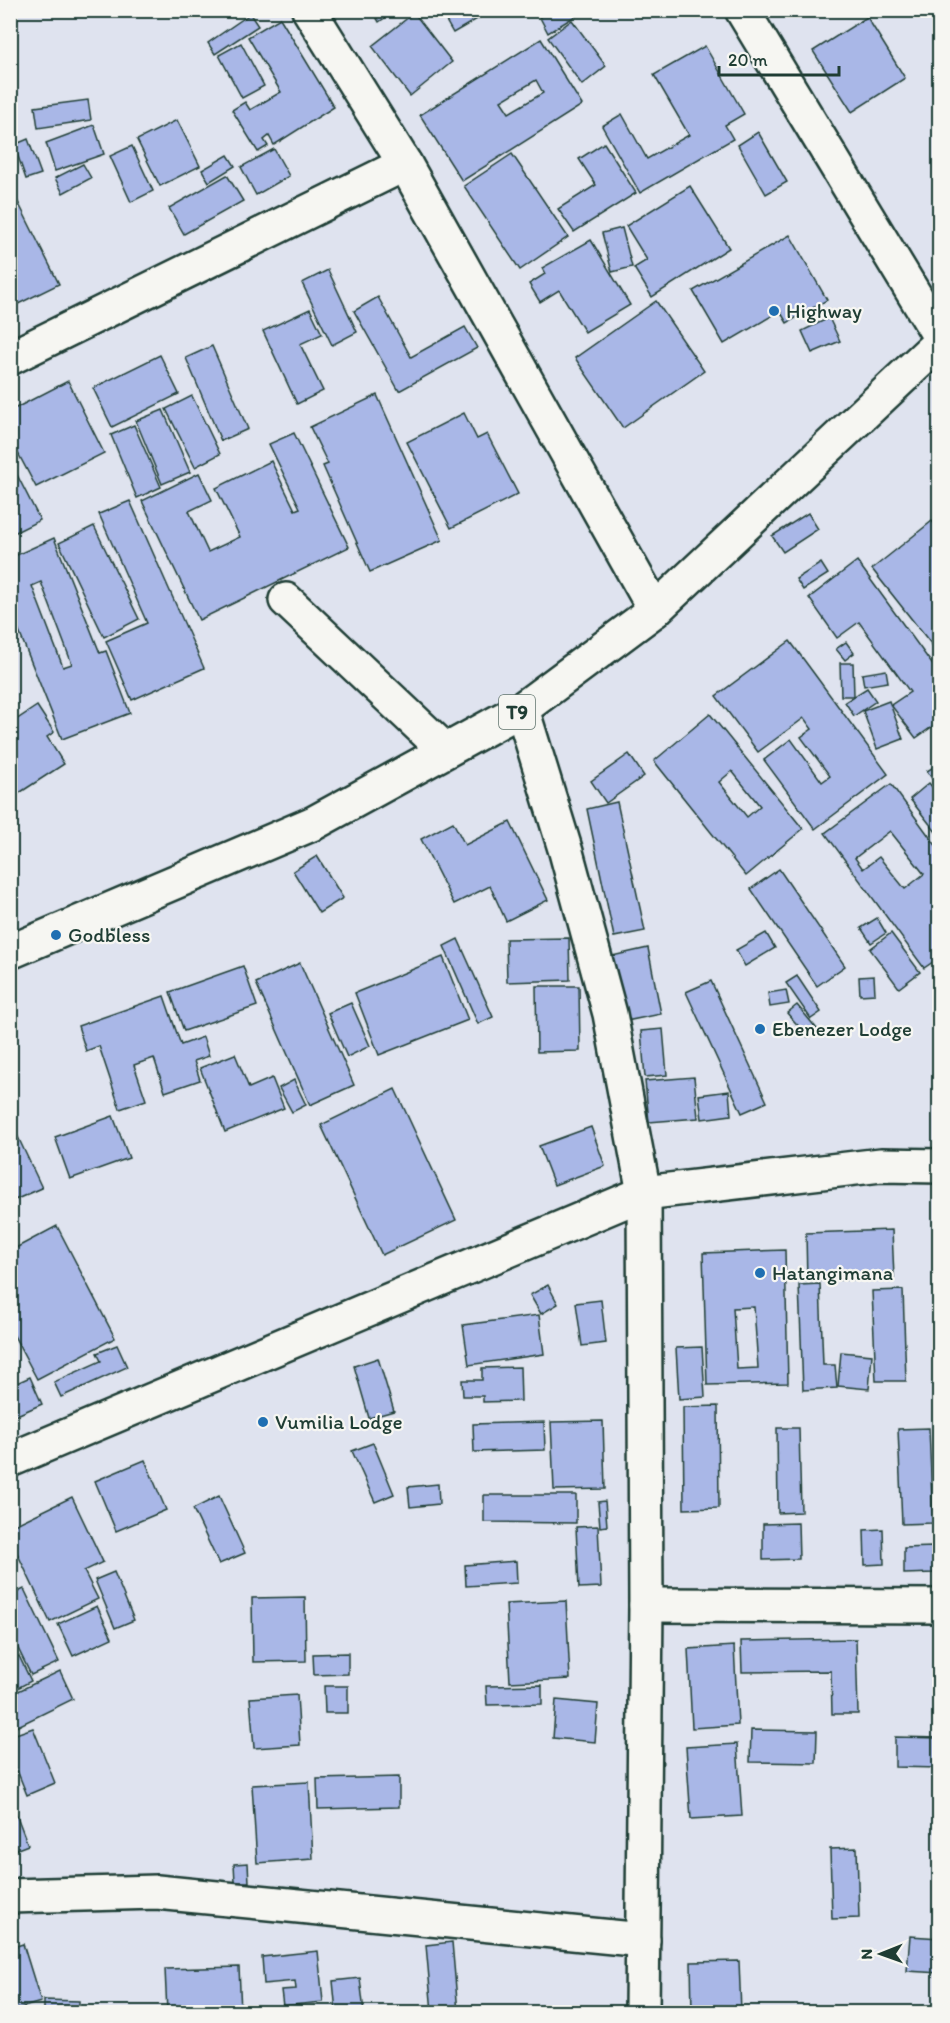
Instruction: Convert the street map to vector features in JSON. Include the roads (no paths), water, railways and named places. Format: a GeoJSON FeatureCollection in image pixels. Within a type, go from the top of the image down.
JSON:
{"type":"FeatureCollection","features":[{"type":"Feature","properties":{"kind":"main road"},"geometry":{"type":"LineString","coordinates":[[309,10],[405,164],[655,610]]}},
{"type":"Feature","properties":{"kind":"main road"},"geometry":{"type":"LineString","coordinates":[[742,10],[939,337]]}},
{"type":"Feature","properties":{"kind":"main road"},"geometry":{"type":"LineString","coordinates":[[10,358],[405,164]]}},
{"type":"Feature","properties":{"kind":"main road","name":"T9"},"geometry":{"type":"LineString","coordinates":[[10,952],[314,823],[522,709],[655,610],[939,342]]}},
{"type":"Feature","properties":{"kind":"main road"},"geometry":{"type":"LineString","coordinates":[[286,600],[446,750]]}},
{"type":"Feature","properties":{"kind":"main road"},"geometry":{"type":"LineString","coordinates":[[522,709],[566,852],[610,1014],[644,1193],[646,1605],[642,2013]]}},
{"type":"Feature","properties":{"kind":"main road"},"geometry":{"type":"LineString","coordinates":[[10,1460],[644,1193],[881,1165],[939,1167]]}},
{"type":"Feature","properties":{"kind":"main road"},"geometry":{"type":"LineString","coordinates":[[646,1605],[939,1606]]}},
{"type":"Feature","properties":{"kind":"main road"},"geometry":{"type":"LineString","coordinates":[[10,1896],[157,1892],[643,1940]]}},
{"type":"Feature","properties":{"kind":"place","name":"Highway"},"geometry":{"type":"Point","coordinates":[774,311]}},
{"type":"Feature","properties":{"kind":"place","name":"Godbless"},"geometry":{"type":"Point","coordinates":[56,935]}},
{"type":"Feature","properties":{"kind":"place","name":"Ebenezer Lodge"},"geometry":{"type":"Point","coordinates":[760,1029]}},
{"type":"Feature","properties":{"kind":"place","name":"Hatangimana"},"geometry":{"type":"Point","coordinates":[760,1273]}},
{"type":"Feature","properties":{"kind":"place","name":"Vumilia Lodge"},"geometry":{"type":"Point","coordinates":[263,1422]}}]}
